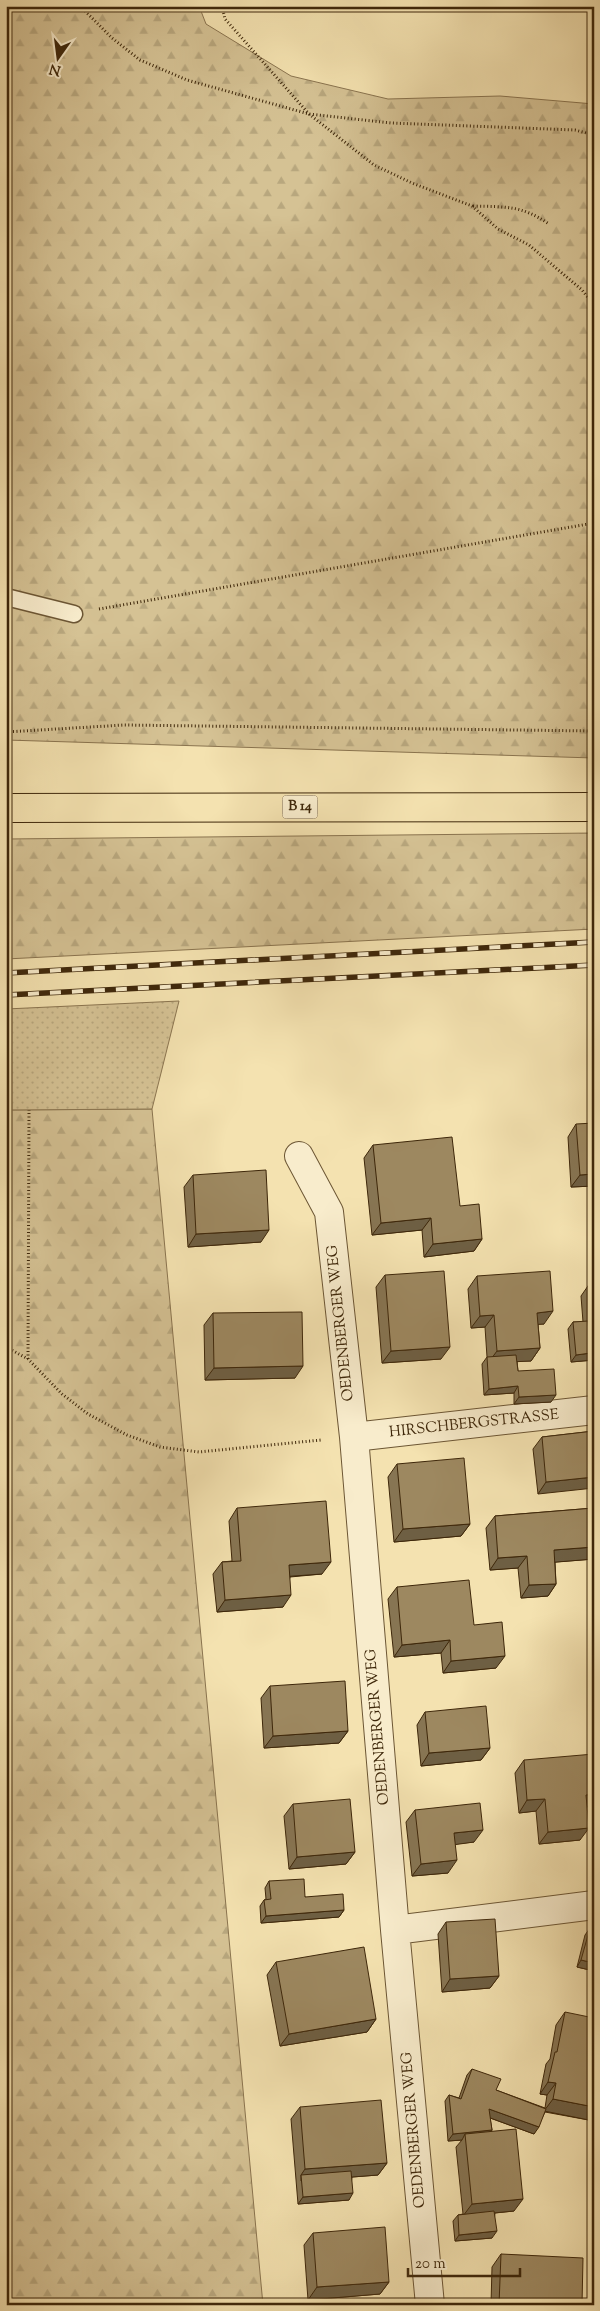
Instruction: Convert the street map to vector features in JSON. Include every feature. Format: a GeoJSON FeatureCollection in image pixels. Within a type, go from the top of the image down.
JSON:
{"type":"FeatureCollection","features":[{"type":"Feature","properties":{"kind":"main road","name":"B 14"},"geometry":{"type":"LineString","coordinates":[[6,808],[594,807]]}},
{"type":"Feature","properties":{"kind":"street","name":"OEDENBERGER WEG"},"geometry":{"type":"LineString","coordinates":[[299,1156],[329,1212],[354,1437],[395,1930],[430,2305]]}},
{"type":"Feature","properties":{"kind":"street","name":"HIRSCHBERGSTRASSE"},"geometry":{"type":"LineString","coordinates":[[354,1437],[594,1410]]}},
{"type":"Feature","properties":{"kind":"street"},"geometry":{"type":"LineString","coordinates":[[395,1930],[594,1905]]}},
{"type":"Feature","properties":{"kind":"lane"},"geometry":{"type":"LineString","coordinates":[[6,597],[74,614]]}},
{"type":"Feature","properties":{"kind":"path"},"geometry":{"type":"LineString","coordinates":[[80,6],[112,38],[140,60],[187,80],[309,114],[391,123],[575,130],[594,135]]}},
{"type":"Feature","properties":{"kind":"path"},"geometry":{"type":"LineString","coordinates":[[222,6],[225,19],[309,114],[374,165],[412,183],[472,206],[515,207],[533,213],[549,224]]}},
{"type":"Feature","properties":{"kind":"path"},"geometry":{"type":"LineString","coordinates":[[472,206],[498,229],[529,245],[582,290],[594,305]]}},
{"type":"Feature","properties":{"kind":"path"},"geometry":{"type":"LineString","coordinates":[[74,614],[594,523]]}},
{"type":"Feature","properties":{"kind":"path"},"geometry":{"type":"LineString","coordinates":[[6,732],[124,725],[594,731]]}},
{"type":"Feature","properties":{"kind":"path"},"geometry":{"type":"LineString","coordinates":[[28,1359],[29,1110]]}},
{"type":"Feature","properties":{"kind":"path"},"geometry":{"type":"LineString","coordinates":[[6,1347],[28,1359],[62,1394],[88,1414],[127,1435],[160,1447],[199,1452],[354,1437]]}},
{"type":"Feature","properties":{"kind":"green space"},"geometry":{"type":"Polygon","coordinates":[[[6,6],[199,6],[206,24],[291,76],[388,99],[500,96],[594,104],[594,758],[6,740],[6,6]]]}},
{"type":"Feature","properties":{"kind":"green space"},"geometry":{"type":"Polygon","coordinates":[[[594,833],[594,929],[6,959],[6,839],[594,833]]]}},
{"type":"Feature","properties":{"kind":"green space"},"geometry":{"type":"Polygon","coordinates":[[[179,1001],[152,1109],[6,1110],[6,1009],[179,1001]]]}},
{"type":"Feature","properties":{"kind":"green space"},"geometry":{"type":"Polygon","coordinates":[[[152,1109],[263,2305],[6,2305],[6,1110],[152,1109]]]}},
{"type":"Feature","properties":{"kind":"building"},"geometry":{"type":"Polygon","coordinates":[[[594,1123],[594,1174],[580,1175],[576,1124],[594,1123]]]}},
{"type":"Feature","properties":{"kind":"building"},"geometry":{"type":"Polygon","coordinates":[[[452,1137],[460,1206],[479,1204],[482,1239],[433,1244],[431,1218],[381,1223],[373,1145],[452,1137]]]}},
{"type":"Feature","properties":{"kind":"building"},"geometry":{"type":"Polygon","coordinates":[[[266,1170],[269,1230],[196,1234],[193,1175],[266,1170]]]}},
{"type":"Feature","properties":{"kind":"building"},"geometry":{"type":"Polygon","coordinates":[[[444,1271],[450,1347],[391,1351],[385,1275],[444,1271]]]}},
{"type":"Feature","properties":{"kind":"building"},"geometry":{"type":"Polygon","coordinates":[[[550,1271],[553,1311],[537,1313],[540,1348],[497,1351],[494,1315],[480,1316],[477,1276],[550,1271]]]}},
{"type":"Feature","properties":{"kind":"building"},"geometry":{"type":"Polygon","coordinates":[[[590,1283],[594,1283],[594,1334],[590,1283]]]}},
{"type":"Feature","properties":{"kind":"building"},"geometry":{"type":"Polygon","coordinates":[[[302,1312],[303,1366],[214,1368],[213,1313],[302,1312]]]}},
{"type":"Feature","properties":{"kind":"building"},"geometry":{"type":"Polygon","coordinates":[[[588,1321],[591,1353],[576,1355],[573,1322],[588,1321]]]}},
{"type":"Feature","properties":{"kind":"building"},"geometry":{"type":"Polygon","coordinates":[[[516,1355],[518,1371],[554,1369],[556,1395],[519,1397],[518,1386],[489,1389],[487,1357],[516,1355]]]}},
{"type":"Feature","properties":{"kind":"building"},"geometry":{"type":"Polygon","coordinates":[[[594,1431],[594,1477],[546,1482],[542,1437],[594,1431]]]}},
{"type":"Feature","properties":{"kind":"building"},"geometry":{"type":"Polygon","coordinates":[[[464,1458],[470,1524],[403,1529],[397,1464],[464,1458]]]}},
{"type":"Feature","properties":{"kind":"building"},"geometry":{"type":"Polygon","coordinates":[[[326,1501],[331,1562],[289,1565],[291,1595],[225,1600],[222,1562],[241,1561],[237,1508],[326,1501]]]}},
{"type":"Feature","properties":{"kind":"building"},"geometry":{"type":"Polygon","coordinates":[[[594,1508],[594,1547],[554,1550],[556,1584],[529,1585],[527,1556],[498,1558],[495,1516],[594,1508]]]}},
{"type":"Feature","properties":{"kind":"building"},"geometry":{"type":"Polygon","coordinates":[[[469,1580],[474,1625],[502,1622],[505,1656],[451,1661],[450,1640],[402,1645],[397,1587],[469,1580]]]}},
{"type":"Feature","properties":{"kind":"building"},"geometry":{"type":"Polygon","coordinates":[[[345,1681],[348,1731],[273,1736],[270,1686],[345,1681]]]}},
{"type":"Feature","properties":{"kind":"building"},"geometry":{"type":"Polygon","coordinates":[[[486,1706],[490,1748],[429,1753],[425,1712],[486,1706]]]}},
{"type":"Feature","properties":{"kind":"building"},"geometry":{"type":"Polygon","coordinates":[[[594,1754],[594,1794],[586,1795],[589,1828],[548,1832],[545,1799],[527,1800],[524,1760],[594,1754]]]}},
{"type":"Feature","properties":{"kind":"building"},"geometry":{"type":"Polygon","coordinates":[[[350,1799],[355,1852],[297,1857],[293,1804],[350,1799]]]}},
{"type":"Feature","properties":{"kind":"building"},"geometry":{"type":"Polygon","coordinates":[[[480,1803],[483,1830],[454,1833],[457,1860],[421,1864],[415,1810],[480,1803]]]}},
{"type":"Feature","properties":{"kind":"building"},"geometry":{"type":"Polygon","coordinates":[[[304,1879],[305,1897],[343,1894],[344,1910],[266,1916],[264,1900],[271,1899],[269,1881],[304,1879]]]}},
{"type":"Feature","properties":{"kind":"building"},"geometry":{"type":"Polygon","coordinates":[[[495,1919],[499,1976],[450,1979],[446,1922],[495,1919]]]}},
{"type":"Feature","properties":{"kind":"building"},"geometry":{"type":"Polygon","coordinates":[[[590,1928],[594,1930],[594,1963],[581,1960],[590,1928]]]}},
{"type":"Feature","properties":{"kind":"building"},"geometry":{"type":"Polygon","coordinates":[[[364,1947],[376,2019],[289,2034],[276,1962],[364,1947]]]}},
{"type":"Feature","properties":{"kind":"building"},"geometry":{"type":"Polygon","coordinates":[[[565,2012],[594,2018],[594,2107],[553,2099],[556,2083],[548,2082],[555,2052],[557,2052],[565,2012]]]}},
{"type":"Feature","properties":{"kind":"building"},"geometry":{"type":"Polygon","coordinates":[[[472,2069],[501,2079],[496,2090],[546,2109],[539,2127],[489,2109],[492,2130],[453,2134],[449,2095],[461,2099],[472,2069]]]}},
{"type":"Feature","properties":{"kind":"building"},"geometry":{"type":"Polygon","coordinates":[[[381,2100],[387,2163],[305,2169],[300,2107],[381,2100]]]}},
{"type":"Feature","properties":{"kind":"building"},"geometry":{"type":"Polygon","coordinates":[[[516,2129],[523,2199],[472,2204],[465,2134],[516,2129]]]}},
{"type":"Feature","properties":{"kind":"building"},"geometry":{"type":"Polygon","coordinates":[[[351,2171],[353,2193],[303,2197],[301,2175],[351,2171]]]}},
{"type":"Feature","properties":{"kind":"building"},"geometry":{"type":"Polygon","coordinates":[[[494,2211],[497,2231],[459,2235],[458,2215],[494,2211]]]}},
{"type":"Feature","properties":{"kind":"building"},"geometry":{"type":"Polygon","coordinates":[[[385,2227],[389,2282],[317,2287],[313,2233],[385,2227]]]}},
{"type":"Feature","properties":{"kind":"building"},"geometry":{"type":"Polygon","coordinates":[[[501,2254],[583,2258],[582,2305],[499,2305],[501,2254]]]}},
{"type":"Feature","properties":{"kind":"railway"},"geometry":{"type":"LineString","coordinates":[[6,973],[594,942]]}},
{"type":"Feature","properties":{"kind":"railway"},"geometry":{"type":"LineString","coordinates":[[6,995],[594,965]]}}]}
